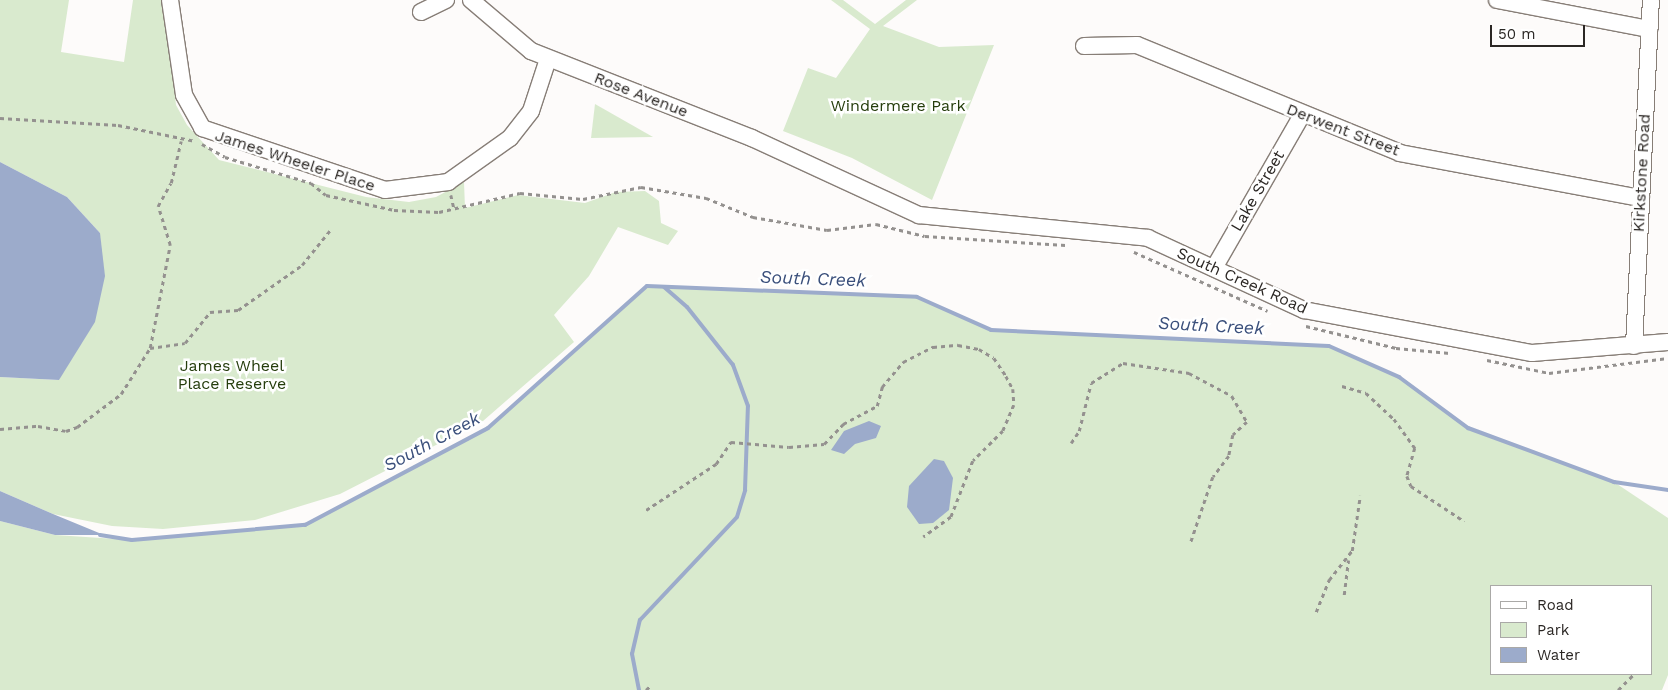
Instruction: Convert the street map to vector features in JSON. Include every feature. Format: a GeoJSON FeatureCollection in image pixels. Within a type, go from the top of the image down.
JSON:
{"type":"FeatureCollection","features":[{"type":"Feature","properties":{"kind":"street","name":"James Wheeler Place"},"geometry":{"type":"LineString","coordinates":[[170,0],[184,95],[202,128],[385,190],[448,182],[510,138],[531,111],[548,59]]}},
{"type":"Feature","properties":{"kind":"street"},"geometry":{"type":"LineString","coordinates":[[421,12],[446,0]]}},
{"type":"Feature","properties":{"kind":"street","name":"Rose Avenue"},"geometry":{"type":"LineString","coordinates":[[471,0],[504,33],[548,59],[752,138],[824,172]]}},
{"type":"Feature","properties":{"kind":"street"},"geometry":{"type":"LineString","coordinates":[[1497,0],[1649,29]]}},
{"type":"Feature","properties":{"kind":"street","name":"Kirkstone Road"},"geometry":{"type":"LineString","coordinates":[[1634,346],[1651,0]]}},
{"type":"Feature","properties":{"kind":"street","name":"Derwent Street"},"geometry":{"type":"LineString","coordinates":[[1084,46],[1137,45],[1302,115],[1400,153],[1641,198]]}},
{"type":"Feature","properties":{"kind":"street","name":"Lake Street"},"geometry":{"type":"LineString","coordinates":[[1214,268],[1302,115]]}},
{"type":"Feature","properties":{"kind":"street","name":"South Creek Road"},"geometry":{"type":"LineString","coordinates":[[824,172],[920,215],[1133,235],[1214,268],[1317,314],[1532,354],[1668,342]]}},
{"type":"Feature","properties":{"kind":"path"},"geometry":{"type":"LineString","coordinates":[[0,118],[118,125],[180,140],[188,138],[225,157],[310,183],[326,195],[408,212],[439,212],[503,195],[583,199],[641,187],[706,198],[753,217],[827,230],[876,224],[925,236],[1069,245]]}},
{"type":"Feature","properties":{"kind":"path"},"geometry":{"type":"LineString","coordinates":[[0,430],[38,426],[66,431],[77,427],[121,394],[150,348],[170,245],[158,206],[171,183],[180,140]]}},
{"type":"Feature","properties":{"kind":"path"},"geometry":{"type":"LineString","coordinates":[[150,348],[185,344],[210,312],[238,310],[302,265],[330,230]]}},
{"type":"Feature","properties":{"kind":"path"},"geometry":{"type":"LineString","coordinates":[[1130,251],[1273,313]]}},
{"type":"Feature","properties":{"kind":"path"},"geometry":{"type":"LineString","coordinates":[[1300,323],[1396,348],[1455,353]]}},
{"type":"Feature","properties":{"kind":"path"},"geometry":{"type":"LineString","coordinates":[[646,510],[716,464],[731,442],[759,446],[824,444],[843,424],[877,406],[887,379],[903,362],[933,348],[958,344],[979,349],[994,358],[1006,376],[1014,390],[1014,405],[1003,431],[973,461],[951,517],[923,537]]}},
{"type":"Feature","properties":{"kind":"path"},"geometry":{"type":"LineString","coordinates":[[1482,359],[1548,373],[1668,358]]}},
{"type":"Feature","properties":{"kind":"path"},"geometry":{"type":"LineString","coordinates":[[1071,444],[1079,430],[1090,383],[1123,363],[1189,373],[1232,396],[1246,422],[1234,435],[1229,456],[1213,477],[1191,542]]}},
{"type":"Feature","properties":{"kind":"path"},"geometry":{"type":"LineString","coordinates":[[1342,386],[1366,393],[1394,418],[1415,448],[1407,476],[1411,486],[1464,522]]}},
{"type":"Feature","properties":{"kind":"path"},"geometry":{"type":"LineString","coordinates":[[1344,595],[1348,558],[1360,496]]}},
{"type":"Feature","properties":{"kind":"path"},"geometry":{"type":"LineString","coordinates":[[1316,612],[1329,580],[1348,558]]}},
{"type":"Feature","properties":{"kind":"path"},"geometry":{"type":"LineString","coordinates":[[1618,690],[1633,675]]}},
{"type":"Feature","properties":{"kind":"path"},"geometry":{"type":"LineString","coordinates":[[646,690],[652,684]]}},
{"type":"Feature","properties":{"kind":"green space","name":"James Wheel Place Reserve"},"geometry":{"type":"Polygon","coordinates":[[[0,0],[69,0],[61,52],[124,62],[133,0],[164,0],[176,105],[187,125],[219,160],[366,197],[409,202],[436,197],[464,182],[465,208],[518,195],[585,203],[616,192],[645,191],[659,201],[661,223],[678,231],[668,245],[618,227],[589,276],[554,315],[574,342],[483,421],[340,494],[255,520],[163,529],[112,526],[53,514],[0,491],[0,377],[59,380],[100,233],[67,197],[0,162],[0,0]]]}},
{"type":"Feature","properties":{"kind":"green space","name":"Windermere Park"},"geometry":{"type":"Polygon","coordinates":[[[831,0],[843,0],[875,24],[906,0],[917,0],[883,26],[939,47],[994,45],[932,200],[852,158],[783,131],[808,68],[836,78],[870,29],[831,0]]]}},
{"type":"Feature","properties":{"kind":"green space"},"geometry":{"type":"Polygon","coordinates":[[[595,104],[653,137],[591,138],[595,104]]]}},
{"type":"Feature","properties":{"kind":"green space"},"geometry":{"type":"Polygon","coordinates":[[[647,286],[917,297],[991,330],[1329,346],[1399,377],[1468,428],[1614,482],[1668,518],[1668,675],[1662,690],[0,690],[0,521],[55,535],[132,540],[303,525],[488,428],[647,286]]]}},
{"type":"Feature","properties":{"kind":"water"},"geometry":{"type":"Polygon","coordinates":[[[0,162],[67,197],[100,233],[105,276],[95,322],[59,380],[0,377],[0,162]]]}},
{"type":"Feature","properties":{"kind":"water"},"geometry":{"type":"Polygon","coordinates":[[[869,421],[881,426],[876,438],[855,444],[844,454],[831,450],[844,431],[869,421]]]}},
{"type":"Feature","properties":{"kind":"water"},"geometry":{"type":"Polygon","coordinates":[[[934,459],[944,461],[953,478],[949,510],[933,523],[919,524],[907,507],[909,486],[934,459]]]}},
{"type":"Feature","properties":{"kind":"water"},"geometry":{"type":"Polygon","coordinates":[[[0,491],[104,535],[55,535],[0,521],[0,491]]]}},
{"type":"Feature","properties":{"kind":"waterway","name":"South Creek"},"geometry":{"type":"LineString","coordinates":[[100,535],[132,540],[305,525],[488,428],[647,286],[917,297],[991,330],[1329,346],[1399,377],[1468,428],[1614,482],[1668,490]]}},
{"type":"Feature","properties":{"kind":"waterway"},"geometry":{"type":"LineString","coordinates":[[639,690],[632,654],[640,620],[737,517],[745,490],[748,406],[733,365],[687,307],[664,287]]}}]}
